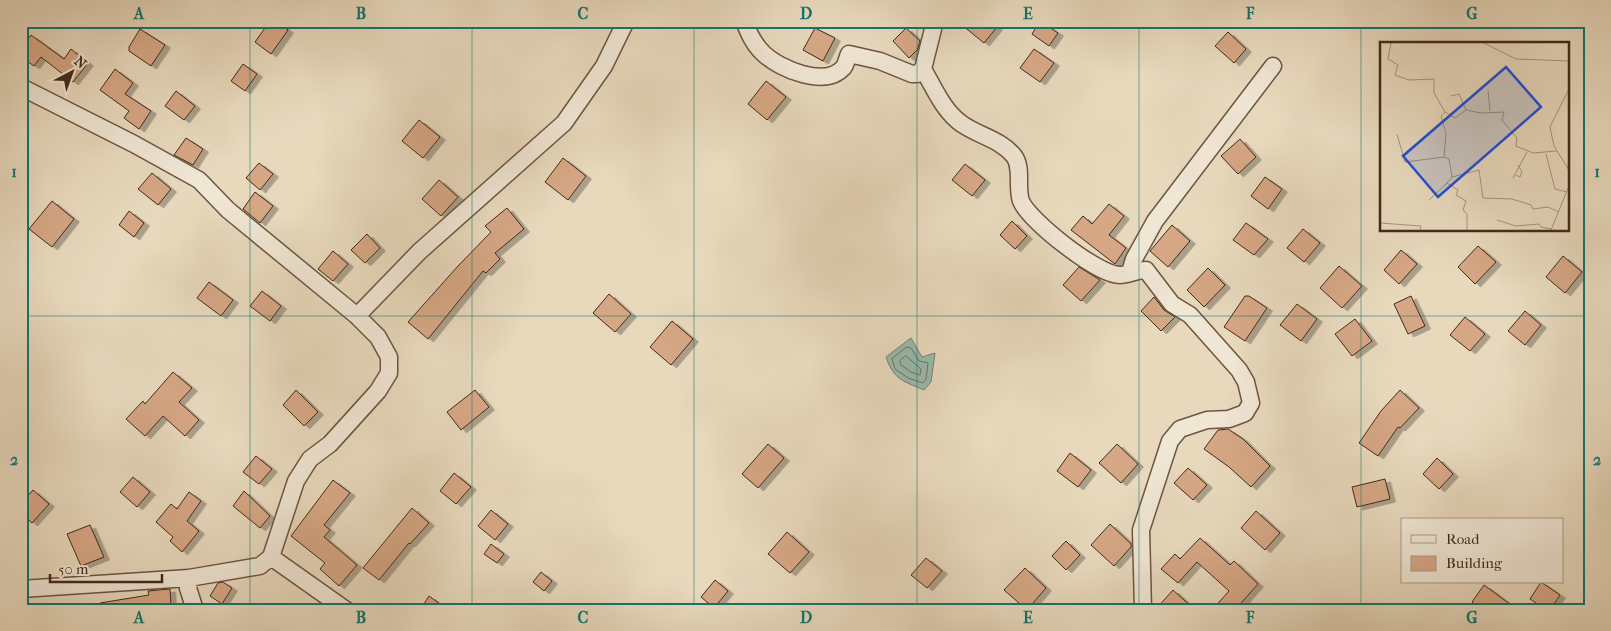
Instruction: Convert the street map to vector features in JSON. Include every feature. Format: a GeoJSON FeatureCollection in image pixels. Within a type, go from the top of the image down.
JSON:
{"type":"FeatureCollection","features":[{"type":"Feature","properties":{"kind":"street"},"geometry":{"type":"LineString","coordinates":[[357,316],[420,251],[564,123],[604,66],[626,21]]}},
{"type":"Feature","properties":{"kind":"street"},"geometry":{"type":"LineString","coordinates":[[744,21],[751,39],[764,55],[788,70],[812,76],[830,75],[842,68],[849,54],[880,61],[912,74],[917,74],[923,69],[935,21]]}},
{"type":"Feature","properties":{"kind":"street"},"geometry":{"type":"LineString","coordinates":[[1130,272],[1134,259],[1155,221],[1273,66]]}},
{"type":"Feature","properties":{"kind":"street"},"geometry":{"type":"LineString","coordinates":[[923,69],[948,112],[980,134],[994,138],[1014,156],[1018,165],[1020,196],[1024,209],[1032,218],[1065,244],[1105,271],[1120,275],[1146,270],[1172,304],[1190,315],[1239,370],[1246,382],[1252,403],[1245,413],[1229,419],[1207,420],[1180,429],[1170,441],[1147,506],[1141,530],[1143,610]]}},
{"type":"Feature","properties":{"kind":"street"},"geometry":{"type":"LineString","coordinates":[[21,87],[134,144],[200,180],[228,210],[357,316],[382,343],[389,356],[389,373],[378,391],[330,444],[310,459],[296,481],[271,557],[260,566],[189,578],[21,589]]}},
{"type":"Feature","properties":{"kind":"street"},"geometry":{"type":"LineString","coordinates":[[271,557],[346,610]]}},
{"type":"Feature","properties":{"kind":"street"},"geometry":{"type":"LineString","coordinates":[[189,578],[188,588],[195,610]]}},
{"type":"Feature","properties":{"kind":"water"},"geometry":{"type":"Polygon","coordinates":[[[911,338],[922,357],[935,353],[931,382],[924,390],[900,379],[892,371],[886,357],[911,338]]]}},
{"type":"Feature","properties":{"kind":"building"},"geometry":{"type":"Polygon","coordinates":[[[270,21],[276,21],[288,30],[271,54],[255,42],[270,21]]]}},
{"type":"Feature","properties":{"kind":"building"},"geometry":{"type":"Polygon","coordinates":[[[957,21],[990,21],[997,27],[984,43],[957,21]]]}},
{"type":"Feature","properties":{"kind":"building"},"geometry":{"type":"Polygon","coordinates":[[[1040,21],[1058,33],[1049,46],[1032,34],[1040,21]]]}},
{"type":"Feature","properties":{"kind":"building"},"geometry":{"type":"Polygon","coordinates":[[[815,28],[835,38],[823,61],[803,50],[815,28]]]}},
{"type":"Feature","properties":{"kind":"building"},"geometry":{"type":"Polygon","coordinates":[[[906,28],[920,41],[917,50],[909,58],[893,41],[906,28]]]}},
{"type":"Feature","properties":{"kind":"building"},"geometry":{"type":"Polygon","coordinates":[[[140,29],[165,45],[151,66],[129,51],[129,47],[140,29]]]}},
{"type":"Feature","properties":{"kind":"building"},"geometry":{"type":"Polygon","coordinates":[[[1228,32],[1246,49],[1234,63],[1215,46],[1228,32]]]}},
{"type":"Feature","properties":{"kind":"building"},"geometry":{"type":"Polygon","coordinates":[[[31,35],[64,59],[71,49],[88,63],[73,82],[41,57],[34,66],[21,57],[21,49],[31,35]]]}},
{"type":"Feature","properties":{"kind":"building"},"geometry":{"type":"Polygon","coordinates":[[[1034,49],[1054,63],[1040,82],[1020,68],[1034,49]]]}},
{"type":"Feature","properties":{"kind":"building"},"geometry":{"type":"Polygon","coordinates":[[[243,64],[257,74],[245,91],[231,81],[243,64]]]}},
{"type":"Feature","properties":{"kind":"building"},"geometry":{"type":"Polygon","coordinates":[[[115,69],[133,83],[125,94],[151,111],[139,129],[124,118],[129,111],[100,90],[115,69]]]}},
{"type":"Feature","properties":{"kind":"building"},"geometry":{"type":"Polygon","coordinates":[[[766,81],[786,97],[767,120],[748,104],[766,81]]]}},
{"type":"Feature","properties":{"kind":"building"},"geometry":{"type":"Polygon","coordinates":[[[176,91],[195,106],[184,120],[165,106],[176,91]]]}},
{"type":"Feature","properties":{"kind":"building"},"geometry":{"type":"Polygon","coordinates":[[[419,120],[440,137],[423,158],[402,141],[419,120]]]}},
{"type":"Feature","properties":{"kind":"building"},"geometry":{"type":"Polygon","coordinates":[[[186,138],[203,149],[193,165],[174,155],[186,138]]]}},
{"type":"Feature","properties":{"kind":"building"},"geometry":{"type":"Polygon","coordinates":[[[1240,139],[1256,157],[1238,174],[1221,156],[1240,139]]]}},
{"type":"Feature","properties":{"kind":"building"},"geometry":{"type":"Polygon","coordinates":[[[563,158],[586,176],[568,200],[545,182],[563,158]]]}},
{"type":"Feature","properties":{"kind":"building"},"geometry":{"type":"Polygon","coordinates":[[[259,163],[273,174],[260,190],[246,178],[259,163]]]}},
{"type":"Feature","properties":{"kind":"building"},"geometry":{"type":"Polygon","coordinates":[[[965,164],[985,180],[972,196],[952,180],[965,164]]]}},
{"type":"Feature","properties":{"kind":"building"},"geometry":{"type":"Polygon","coordinates":[[[152,173],[171,189],[158,205],[138,189],[152,173]]]}},
{"type":"Feature","properties":{"kind":"building"},"geometry":{"type":"Polygon","coordinates":[[[1265,177],[1282,189],[1268,209],[1251,196],[1265,177]]]}},
{"type":"Feature","properties":{"kind":"building"},"geometry":{"type":"Polygon","coordinates":[[[439,180],[458,197],[441,216],[422,199],[439,180]]]}},
{"type":"Feature","properties":{"kind":"building"},"geometry":{"type":"Polygon","coordinates":[[[255,192],[273,206],[260,223],[243,209],[255,192]]]}},
{"type":"Feature","properties":{"kind":"building"},"geometry":{"type":"Polygon","coordinates":[[[52,201],[74,219],[52,247],[29,229],[52,201]]]}},
{"type":"Feature","properties":{"kind":"building"},"geometry":{"type":"Polygon","coordinates":[[[1109,204],[1124,216],[1109,235],[1126,248],[1115,264],[1071,230],[1083,216],[1092,224],[1109,204]]]}},
{"type":"Feature","properties":{"kind":"building"},"geometry":{"type":"Polygon","coordinates":[[[507,208],[524,229],[495,253],[500,259],[486,273],[483,271],[428,339],[408,322],[491,232],[485,226],[507,208]]]}},
{"type":"Feature","properties":{"kind":"building"},"geometry":{"type":"Polygon","coordinates":[[[129,211],[144,223],[134,237],[119,225],[129,211]]]}},
{"type":"Feature","properties":{"kind":"building"},"geometry":{"type":"Polygon","coordinates":[[[1012,221],[1027,236],[1015,249],[1000,235],[1012,221]]]}},
{"type":"Feature","properties":{"kind":"building"},"geometry":{"type":"Polygon","coordinates":[[[1246,223],[1268,239],[1254,255],[1233,240],[1246,223]]]}},
{"type":"Feature","properties":{"kind":"building"},"geometry":{"type":"Polygon","coordinates":[[[1172,225],[1190,241],[1168,267],[1150,251],[1172,225]]]}},
{"type":"Feature","properties":{"kind":"building"},"geometry":{"type":"Polygon","coordinates":[[[1303,229],[1320,243],[1304,262],[1287,248],[1303,229]]]}},
{"type":"Feature","properties":{"kind":"building"},"geometry":{"type":"Polygon","coordinates":[[[367,234],[380,248],[365,263],[351,250],[367,234]]]}},
{"type":"Feature","properties":{"kind":"building"},"geometry":{"type":"Polygon","coordinates":[[[1478,246],[1496,262],[1475,284],[1458,267],[1478,246]]]}},
{"type":"Feature","properties":{"kind":"building"},"geometry":{"type":"Polygon","coordinates":[[[1401,250],[1417,264],[1399,284],[1384,270],[1401,250]]]}},
{"type":"Feature","properties":{"kind":"building"},"geometry":{"type":"Polygon","coordinates":[[[333,251],[348,264],[333,281],[318,269],[333,251]]]}},
{"type":"Feature","properties":{"kind":"building"},"geometry":{"type":"Polygon","coordinates":[[[1563,256],[1582,272],[1565,293],[1546,277],[1563,256]]]}},
{"type":"Feature","properties":{"kind":"building"},"geometry":{"type":"Polygon","coordinates":[[[1339,266],[1362,286],[1342,308],[1320,288],[1339,266]]]}},
{"type":"Feature","properties":{"kind":"building"},"geometry":{"type":"Polygon","coordinates":[[[1079,267],[1100,280],[1081,301],[1063,285],[1079,267]]]}},
{"type":"Feature","properties":{"kind":"building"},"geometry":{"type":"Polygon","coordinates":[[[1208,268],[1225,285],[1204,307],[1187,290],[1208,268]]]}},
{"type":"Feature","properties":{"kind":"building"},"geometry":{"type":"Polygon","coordinates":[[[209,282],[233,300],[221,316],[197,298],[209,282]]]}},
{"type":"Feature","properties":{"kind":"building"},"geometry":{"type":"Polygon","coordinates":[[[262,291],[281,306],[270,321],[250,306],[262,291]]]}},
{"type":"Feature","properties":{"kind":"building"},"geometry":{"type":"Polygon","coordinates":[[[609,294],[631,314],[615,332],[593,313],[609,294]]]}},
{"type":"Feature","properties":{"kind":"building"},"geometry":{"type":"Polygon","coordinates":[[[1245,296],[1249,296],[1267,308],[1245,341],[1224,327],[1245,296]]]}},
{"type":"Feature","properties":{"kind":"building"},"geometry":{"type":"Polygon","coordinates":[[[1411,296],[1425,326],[1408,334],[1394,304],[1411,296]]]}},
{"type":"Feature","properties":{"kind":"building"},"geometry":{"type":"Polygon","coordinates":[[[1154,297],[1164,310],[1175,317],[1161,331],[1141,311],[1154,297]]]}},
{"type":"Feature","properties":{"kind":"building"},"geometry":{"type":"Polygon","coordinates":[[[1297,304],[1317,319],[1301,341],[1280,325],[1297,304]]]}},
{"type":"Feature","properties":{"kind":"building"},"geometry":{"type":"Polygon","coordinates":[[[1525,311],[1541,325],[1525,345],[1508,331],[1525,311]]]}},
{"type":"Feature","properties":{"kind":"building"},"geometry":{"type":"Polygon","coordinates":[[[1465,317],[1485,334],[1470,351],[1450,335],[1465,317]]]}},
{"type":"Feature","properties":{"kind":"building"},"geometry":{"type":"Polygon","coordinates":[[[1355,319],[1372,341],[1352,356],[1335,334],[1355,319]]]}},
{"type":"Feature","properties":{"kind":"building"},"geometry":{"type":"Polygon","coordinates":[[[672,321],[693,339],[671,365],[650,347],[672,321]]]}},
{"type":"Feature","properties":{"kind":"building"},"geometry":{"type":"Polygon","coordinates":[[[173,372],[192,388],[179,402],[199,420],[185,436],[163,416],[145,436],[126,419],[143,401],[145,404],[173,372]]]}},
{"type":"Feature","properties":{"kind":"building"},"geometry":{"type":"Polygon","coordinates":[[[296,390],[318,412],[304,426],[283,405],[296,390]]]}},
{"type":"Feature","properties":{"kind":"building"},"geometry":{"type":"Polygon","coordinates":[[[475,390],[489,407],[461,430],[447,412],[475,390]]]}},
{"type":"Feature","properties":{"kind":"building"},"geometry":{"type":"Polygon","coordinates":[[[1400,390],[1419,408],[1400,428],[1398,427],[1378,456],[1359,443],[1381,411],[1400,390]]]}},
{"type":"Feature","properties":{"kind":"building"},"geometry":{"type":"Polygon","coordinates":[[[1228,429],[1243,439],[1270,466],[1251,487],[1229,467],[1204,449],[1218,430],[1228,429]]]}},
{"type":"Feature","properties":{"kind":"building"},"geometry":{"type":"Polygon","coordinates":[[[768,444],[784,458],[758,488],[742,474],[768,444]]]}},
{"type":"Feature","properties":{"kind":"building"},"geometry":{"type":"Polygon","coordinates":[[[1117,444],[1138,464],[1121,483],[1099,463],[1117,444]]]}},
{"type":"Feature","properties":{"kind":"building"},"geometry":{"type":"Polygon","coordinates":[[[1070,453],[1091,470],[1078,487],[1057,471],[1070,453]]]}},
{"type":"Feature","properties":{"kind":"building"},"geometry":{"type":"Polygon","coordinates":[[[256,456],[272,469],[259,484],[243,472],[256,456]]]}},
{"type":"Feature","properties":{"kind":"building"},"geometry":{"type":"Polygon","coordinates":[[[1437,458],[1453,474],[1439,489],[1423,474],[1437,458]]]}},
{"type":"Feature","properties":{"kind":"building"},"geometry":{"type":"Polygon","coordinates":[[[1188,468],[1207,485],[1193,500],[1174,483],[1188,468]]]}},
{"type":"Feature","properties":{"kind":"building"},"geometry":{"type":"Polygon","coordinates":[[[454,473],[471,487],[456,504],[440,491],[454,473]]]}},
{"type":"Feature","properties":{"kind":"building"},"geometry":{"type":"Polygon","coordinates":[[[133,477],[150,492],[137,507],[120,492],[133,477]]]}},
{"type":"Feature","properties":{"kind":"building"},"geometry":{"type":"Polygon","coordinates":[[[1385,479],[1390,499],[1357,507],[1352,487],[1385,479]]]}},
{"type":"Feature","properties":{"kind":"building"},"geometry":{"type":"Polygon","coordinates":[[[333,480],[350,493],[324,525],[330,530],[324,537],[357,565],[339,586],[320,569],[325,563],[291,536],[333,480]]]}},
{"type":"Feature","properties":{"kind":"building"},"geometry":{"type":"Polygon","coordinates":[[[33,490],[49,504],[32,523],[21,513],[21,503],[33,490]]]}},
{"type":"Feature","properties":{"kind":"building"},"geometry":{"type":"Polygon","coordinates":[[[244,491],[270,516],[260,528],[233,506],[244,491]]]}},
{"type":"Feature","properties":{"kind":"building"},"geometry":{"type":"Polygon","coordinates":[[[189,492],[201,501],[187,521],[199,531],[182,552],[170,541],[173,537],[156,522],[171,504],[177,509],[189,492]]]}},
{"type":"Feature","properties":{"kind":"building"},"geometry":{"type":"Polygon","coordinates":[[[412,508],[429,523],[409,543],[379,580],[363,568],[412,508]]]}},
{"type":"Feature","properties":{"kind":"building"},"geometry":{"type":"Polygon","coordinates":[[[491,510],[508,524],[495,540],[478,526],[491,510]]]}},
{"type":"Feature","properties":{"kind":"building"},"geometry":{"type":"Polygon","coordinates":[[[1256,511],[1280,533],[1265,550],[1241,528],[1256,511]]]}},
{"type":"Feature","properties":{"kind":"building"},"geometry":{"type":"Polygon","coordinates":[[[1110,524],[1131,544],[1131,547],[1114,566],[1091,545],[1110,524]]]}},
{"type":"Feature","properties":{"kind":"building"},"geometry":{"type":"Polygon","coordinates":[[[90,525],[104,557],[81,566],[67,534],[90,525]]]}},
{"type":"Feature","properties":{"kind":"building"},"geometry":{"type":"Polygon","coordinates":[[[787,532],[809,552],[790,573],[768,554],[787,532]]]}},
{"type":"Feature","properties":{"kind":"building"},"geometry":{"type":"Polygon","coordinates":[[[1200,538],[1230,565],[1234,561],[1258,584],[1235,610],[1212,610],[1229,591],[1197,562],[1178,583],[1161,569],[1175,554],[1180,559],[1200,538]]]}},
{"type":"Feature","properties":{"kind":"building"},"geometry":{"type":"Polygon","coordinates":[[[1066,541],[1080,555],[1066,570],[1052,556],[1066,541]]]}},
{"type":"Feature","properties":{"kind":"building"},"geometry":{"type":"Polygon","coordinates":[[[491,544],[504,554],[497,563],[484,554],[491,544]]]}},
{"type":"Feature","properties":{"kind":"building"},"geometry":{"type":"Polygon","coordinates":[[[926,558],[942,571],[927,588],[911,575],[926,558]]]}},
{"type":"Feature","properties":{"kind":"building"},"geometry":{"type":"Polygon","coordinates":[[[1025,568],[1046,588],[1027,610],[1004,590],[1025,568]]]}},
{"type":"Feature","properties":{"kind":"building"},"geometry":{"type":"Polygon","coordinates":[[[541,572],[552,581],[544,591],[533,582],[541,572]]]}},
{"type":"Feature","properties":{"kind":"building"},"geometry":{"type":"Polygon","coordinates":[[[715,580],[728,591],[714,608],[701,597],[715,580]]]}},
{"type":"Feature","properties":{"kind":"building"},"geometry":{"type":"Polygon","coordinates":[[[223,582],[232,588],[222,604],[210,596],[218,583],[223,582]]]}},
{"type":"Feature","properties":{"kind":"building"},"geometry":{"type":"Polygon","coordinates":[[[1540,584],[1544,584],[1560,595],[1550,610],[1546,610],[1530,599],[1540,584]]]}},
{"type":"Feature","properties":{"kind":"building"},"geometry":{"type":"Polygon","coordinates":[[[1484,585],[1518,610],[1482,610],[1472,602],[1484,585]]]}},
{"type":"Feature","properties":{"kind":"building"},"geometry":{"type":"Polygon","coordinates":[[[170,589],[171,605],[137,608],[137,610],[101,610],[100,603],[149,595],[148,591],[170,589]]]}},
{"type":"Feature","properties":{"kind":"building"},"geometry":{"type":"Polygon","coordinates":[[[1173,590],[1195,610],[1155,610],[1173,590]]]}},
{"type":"Feature","properties":{"kind":"building"},"geometry":{"type":"Polygon","coordinates":[[[429,596],[448,610],[420,610],[429,596]]]}}]}
